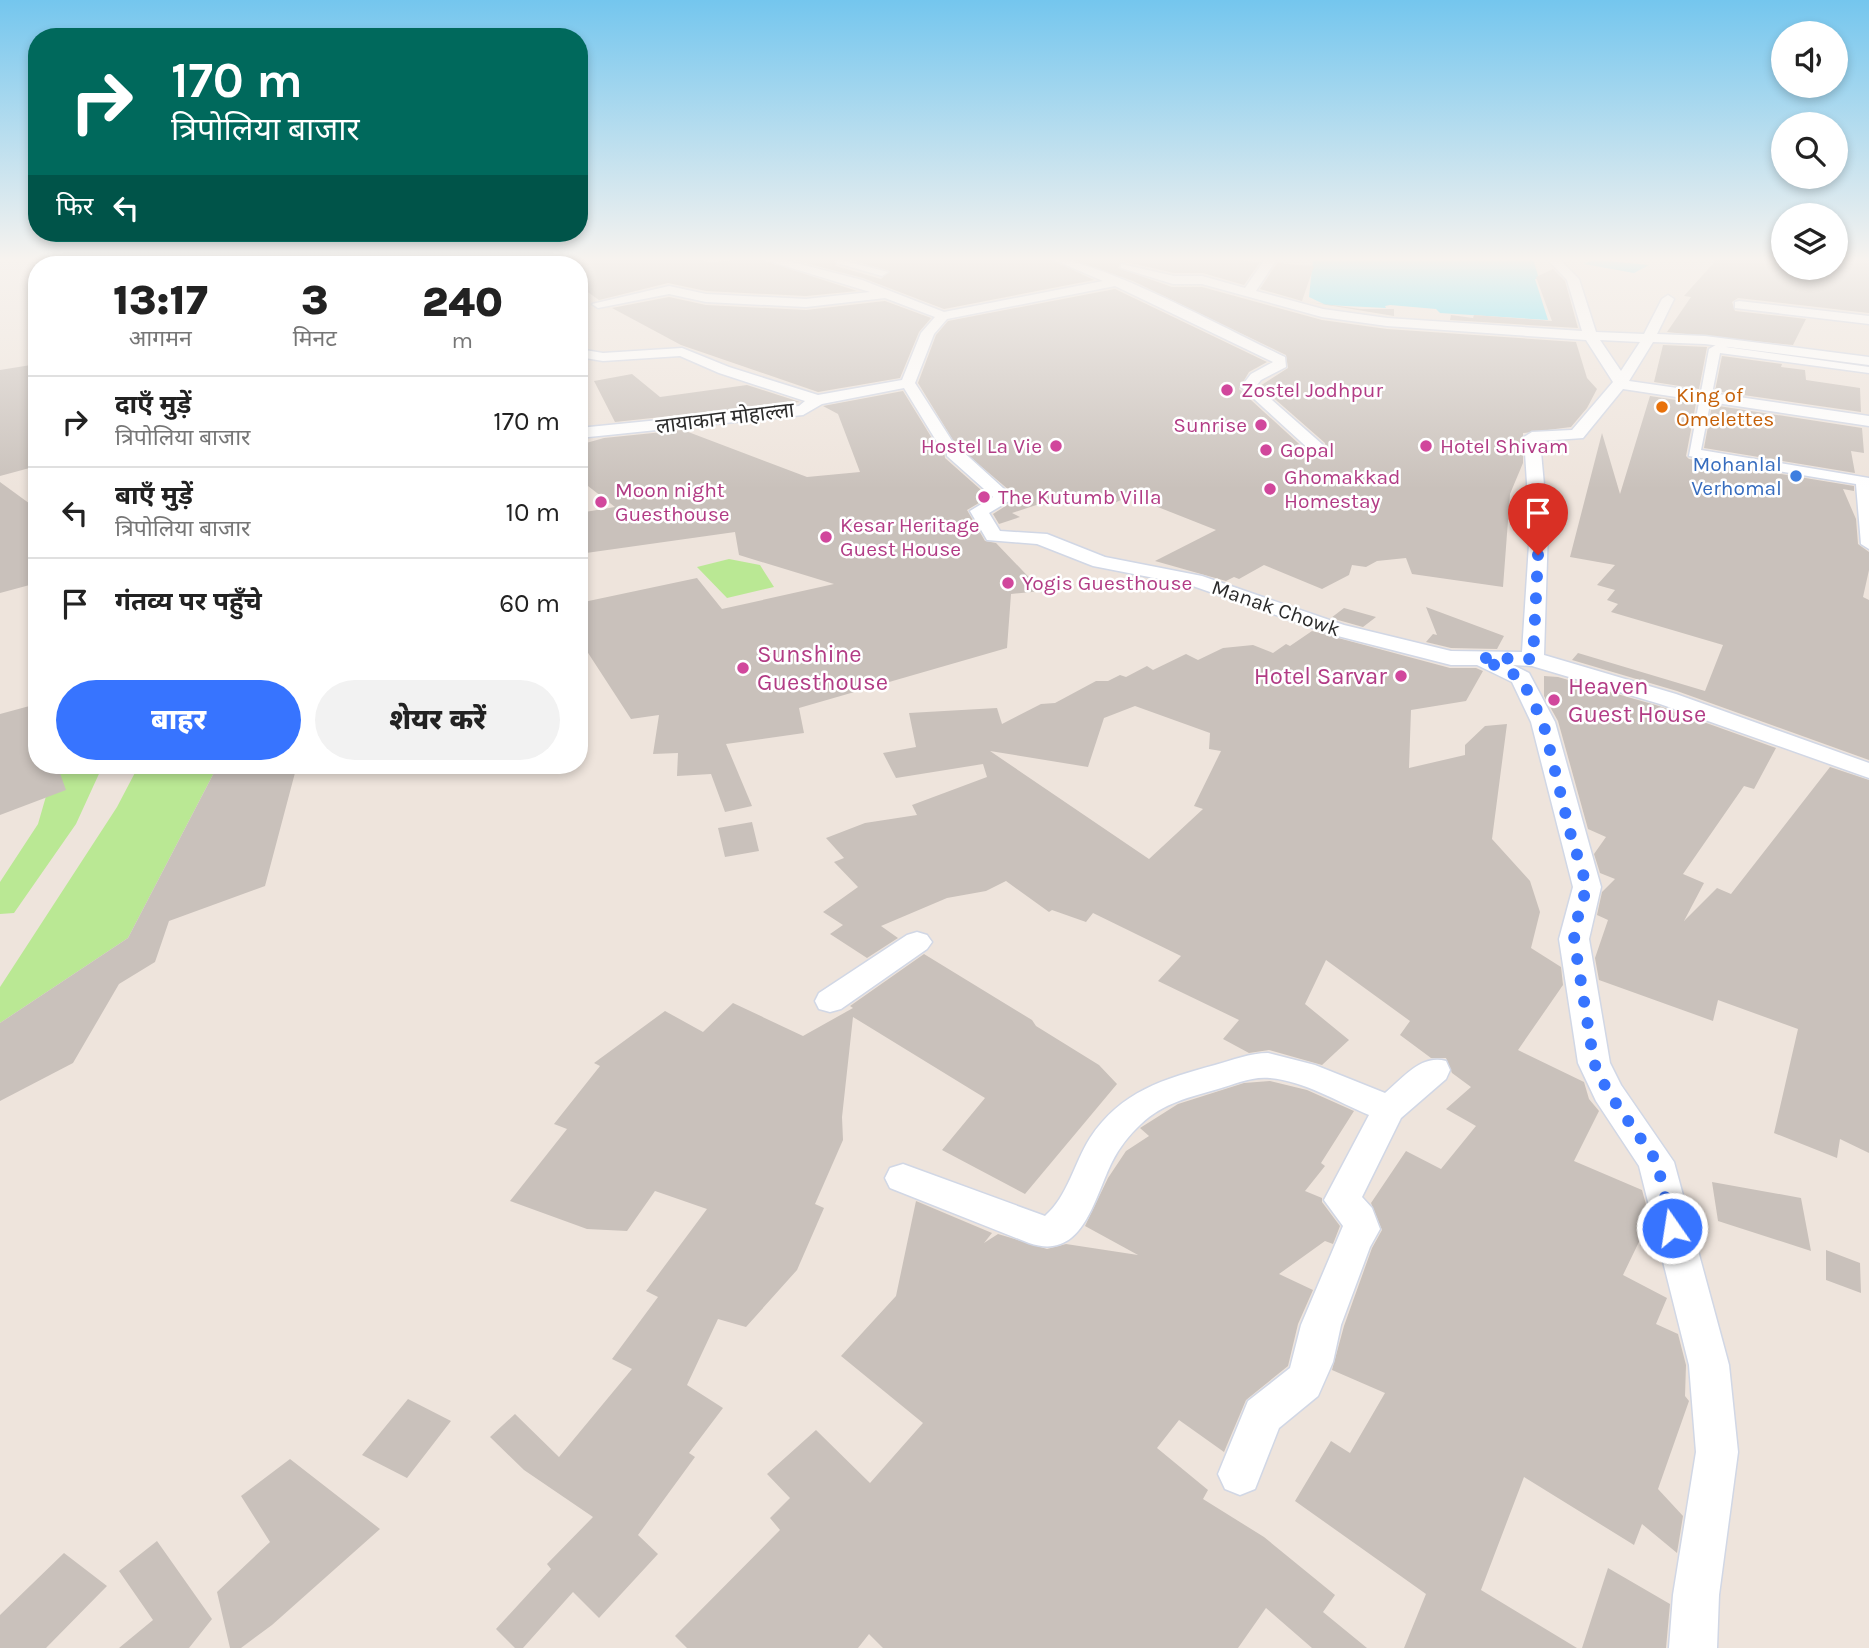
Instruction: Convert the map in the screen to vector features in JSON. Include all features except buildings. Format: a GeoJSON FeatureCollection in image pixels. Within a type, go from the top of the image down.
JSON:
{"type":"FeatureCollection","features":[{"type":"Feature","properties":{"kind":"street"},"geometry":{"type":"LineString","coordinates":[[908,383],[927,336]]}},
{"type":"Feature","properties":{"kind":"street"},"geometry":{"type":"LineString","coordinates":[[1229,336],[1280,360],[1281,364],[1256,377],[1248,387],[1317,448]]}},
{"type":"Feature","properties":{"kind":"street"},"geometry":{"type":"LineString","coordinates":[[1590,336],[1651,337],[1869,361]]}},
{"type":"Feature","properties":{"kind":"street"},"geometry":{"type":"LineString","coordinates":[[1590,336],[1622,384],[1869,421]]}},
{"type":"Feature","properties":{"kind":"street"},"geometry":{"type":"LineString","coordinates":[[1533,659],[1539,529],[1532,437],[1577,435],[1622,384],[1651,337]]}},
{"type":"Feature","properties":{"kind":"street"},"geometry":{"type":"LineString","coordinates":[[1722,346],[1869,370]]}},
{"type":"Feature","properties":{"kind":"street"},"geometry":{"type":"LineString","coordinates":[[1722,346],[1695,453],[1866,481],[1869,544]]}},
{"type":"Feature","properties":{"kind":"street"},"geometry":{"type":"LineString","coordinates":[[593,369],[601,367],[596,359],[603,357],[682,352],[723,370],[817,400]]}},
{"type":"Feature","properties":{"kind":"street"},"geometry":{"type":"LineString","coordinates":[[588,354],[603,357]]}},
{"type":"Feature","properties":{"kind":"street","name":"लायाकान मोहाल्ला"},"geometry":{"type":"LineString","coordinates":[[588,432],[803,410],[817,400],[908,383]]}},
{"type":"Feature","properties":{"kind":"street","name":"Manak Chowk"},"geometry":{"type":"LineString","coordinates":[[908,383],[949,448],[1004,498],[979,511],[994,536],[1040,538],[1113,566],[1195,580],[1365,638],[1451,658],[1480,658]]}},
{"type":"Feature","properties":{"kind":"street"},"geometry":{"type":"LineString","coordinates":[[1480,658],[1533,659],[1737,722],[1869,771]]}},
{"type":"Feature","properties":{"kind":"street"},"geometry":{"type":"LineString","coordinates":[[1480,658],[1521,678],[1543,722],[1570,832],[1587,887],[1574,939],[1594,1063],[1608,1092],[1657,1162],[1709,1365],[1717,1452],[1696,1595],[1693,1648]]}},
{"type":"Feature","properties":{"kind":"street"},"geometry":{"type":"LineString","coordinates":[[830,1000],[917,942]]}},
{"type":"Feature","properties":{"kind":"street"},"geometry":{"type":"LineString","coordinates":[[903,1178],[1042,1233],[1053,1232],[1076,1210],[1092,1169],[1120,1124],[1139,1105],[1169,1088],[1252,1065],[1274,1066],[1389,1109]]}},
{"type":"Feature","properties":{"kind":"street"},"geometry":{"type":"LineString","coordinates":[[1240,1474],[1263,1415],[1304,1382],[1313,1362],[1321,1325],[1354,1240],[1362,1229],[1359,1219],[1342,1200],[1389,1109],[1434,1070]]}},
{"type":"Feature","properties":{"kind":"green space"},"geometry":{"type":"Polygon","coordinates":[[[729,559],[760,565],[774,587],[727,598],[697,567],[729,559]]]}},
{"type":"Feature","properties":{"kind":"green space"},"geometry":{"type":"Polygon","coordinates":[[[52,774],[99,774],[76,824],[14,913],[0,914],[0,882],[38,824],[52,774]]]}},
{"type":"Feature","properties":{"kind":"green space"},"geometry":{"type":"Polygon","coordinates":[[[134,774],[213,774],[128,938],[0,1023],[0,987],[117,807],[134,774]]]}},
{"type":"Feature","properties":{"kind":"place","name":"Zostel Jodhpur"},"geometry":{"type":"Point","coordinates":[1227,390]}},
{"type":"Feature","properties":{"kind":"place","name":"King of Omelettes"},"geometry":{"type":"Point","coordinates":[1662,407]}},
{"type":"Feature","properties":{"kind":"place","name":"Sunrise"},"geometry":{"type":"Point","coordinates":[1261,425]}},
{"type":"Feature","properties":{"kind":"place","name":"Hostel La Vie"},"geometry":{"type":"Point","coordinates":[1056,446]}},
{"type":"Feature","properties":{"kind":"place","name":"Hotel Shivam"},"geometry":{"type":"Point","coordinates":[1426,446]}},
{"type":"Feature","properties":{"kind":"place","name":"Gopal"},"geometry":{"type":"Point","coordinates":[1266,450]}},
{"type":"Feature","properties":{"kind":"place","name":"Mohanlal Verhomal"},"geometry":{"type":"Point","coordinates":[1796,476]}},
{"type":"Feature","properties":{"kind":"place","name":"Ghomakkad Homestay"},"geometry":{"type":"Point","coordinates":[1270,489]}},
{"type":"Feature","properties":{"kind":"place","name":"The Kutumb Villa"},"geometry":{"type":"Point","coordinates":[984,497]}},
{"type":"Feature","properties":{"kind":"place","name":"Moon night Guesthouse"},"geometry":{"type":"Point","coordinates":[601,502]}},
{"type":"Feature","properties":{"kind":"place","name":"Kesar Heritage Guest House"},"geometry":{"type":"Point","coordinates":[826,537]}},
{"type":"Feature","properties":{"kind":"place","name":"Yogis Guesthouse"},"geometry":{"type":"Point","coordinates":[1008,583]}},
{"type":"Feature","properties":{"kind":"place","name":"Sunshine Guesthouse"},"geometry":{"type":"Point","coordinates":[743,668]}},
{"type":"Feature","properties":{"kind":"place","name":"Hotel Sarvar"},"geometry":{"type":"Point","coordinates":[1401,676]}},
{"type":"Feature","properties":{"kind":"place","name":"Heaven Guest House"},"geometry":{"type":"Point","coordinates":[1554,700]}},
{"type":"Feature","properties":{"kind":"route"},"geometry":{"type":"LineString","coordinates":[[1538,555],[1533,659],[1480,658],[1521,678],[1543,722],[1570,832],[1587,887],[1574,939],[1594,1063],[1608,1092],[1657,1162],[1672,1228]]}}]}
